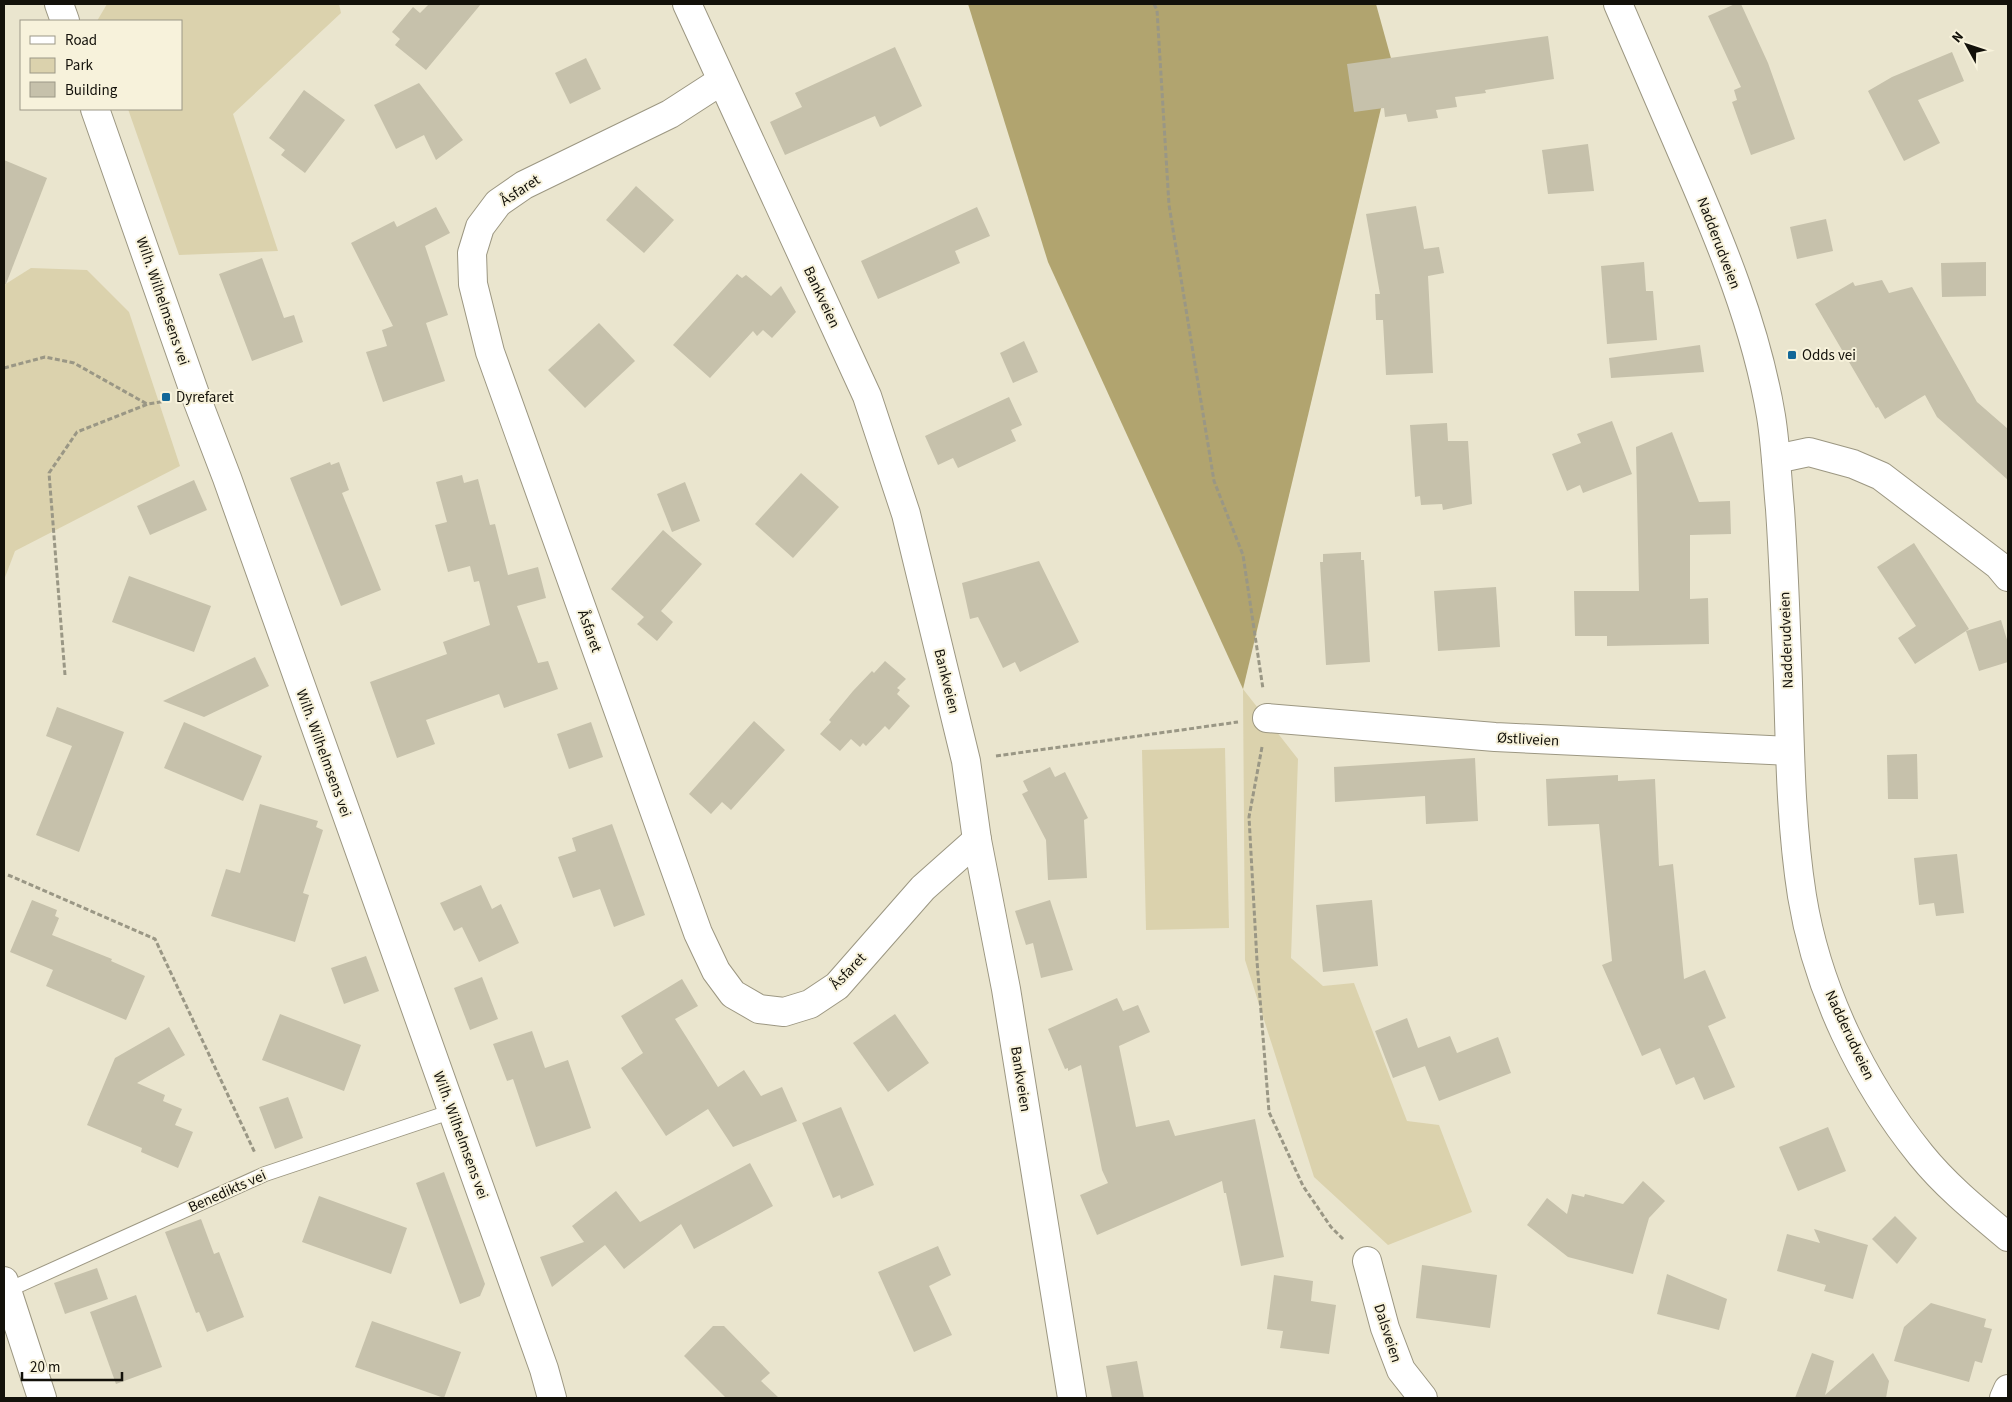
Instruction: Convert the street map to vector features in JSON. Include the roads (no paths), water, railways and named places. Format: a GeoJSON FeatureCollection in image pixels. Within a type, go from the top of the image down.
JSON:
{"type":"FeatureCollection","features":[{"type":"Feature","properties":{"kind":"street"},"geometry":{"type":"LineString","coordinates":[[59,4],[65,20]]}},
{"type":"Feature","properties":{"kind":"street","name":"Bankveien"},"geometry":{"type":"LineString","coordinates":[[687,4],[867,396],[906,514],[966,761],[977,840],[1006,989],[1072,1398]]}},
{"type":"Feature","properties":{"kind":"street","name":"Nadderudveien"},"geometry":{"type":"LineString","coordinates":[[1618,4],[1710,215],[1755,345],[1771,415],[1784,572],[1789,751],[1794,829],[1802,898],[1819,963],[1830,997],[1877,1093],[1921,1155],[1962,1198],[2008,1237]]}},
{"type":"Feature","properties":{"kind":"street","name":"Åsfaret"},"geometry":{"type":"LineString","coordinates":[[721,81],[670,114],[524,185],[498,203],[480,227],[472,253],[473,284],[490,352],[698,933],[716,971],[733,994],[759,1009],[784,1012],[810,1004],[837,986],[923,888],[977,840]]}},
{"type":"Feature","properties":{"kind":"street","name":"Wilh. Wilhelmsens vei"},"geometry":{"type":"LineString","coordinates":[[95,110],[196,397],[227,478],[453,1111],[544,1369],[552,1398]]}},
{"type":"Feature","properties":{"kind":"street"},"geometry":{"type":"LineString","coordinates":[[1776,459],[1809,452],[1839,459],[1881,476],[1998,565],[2008,577]]}},
{"type":"Feature","properties":{"kind":"street","name":"Østliveien"},"geometry":{"type":"LineString","coordinates":[[1267,718],[1496,738],[1789,751]]}},
{"type":"Feature","properties":{"kind":"street","name":"Dalsveien"},"geometry":{"type":"LineString","coordinates":[[1367,1261],[1385,1328],[1401,1370],[1422,1398]]}},
{"type":"Feature","properties":{"kind":"street","name":"Benedikts vei"},"geometry":{"type":"LineString","coordinates":[[6,1285],[42,1398]]}},
{"type":"Feature","properties":{"kind":"street"},"geometry":{"type":"LineString","coordinates":[[2004,1398],[2008,1389]]}},
{"type":"Feature","properties":{"kind":"lane","name":"Benedikts vei"},"geometry":{"type":"LineString","coordinates":[[6,1285],[265,1174],[453,1111]]}},
{"type":"Feature","properties":{"kind":"place","name":"Odds vei"},"geometry":{"type":"Point","coordinates":[1792,355]}},
{"type":"Feature","properties":{"kind":"place","name":"Dyrefaret"},"geometry":{"type":"Point","coordinates":[166,397]}}]}
